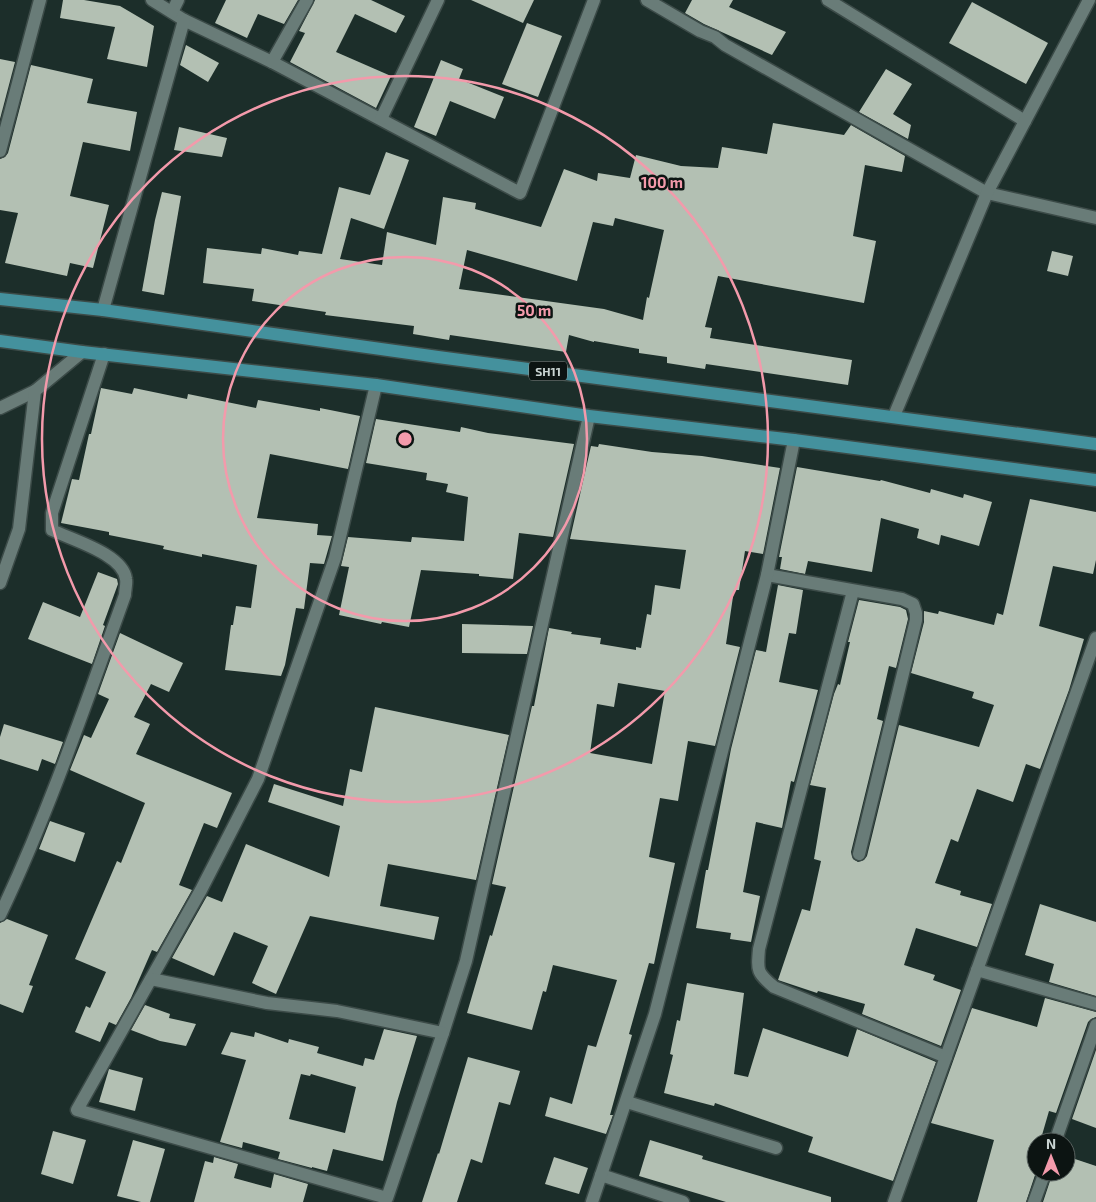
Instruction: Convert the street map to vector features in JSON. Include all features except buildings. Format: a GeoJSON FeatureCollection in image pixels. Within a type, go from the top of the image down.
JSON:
{"type":"FeatureCollection","features":[{"type":"Feature","properties":{"kind":"main road","name":"SH11"},"geometry":{"type":"LineString","coordinates":[[0,299],[103,310],[1096,444]]}},
{"type":"Feature","properties":{"kind":"main road"},"geometry":{"type":"LineString","coordinates":[[0,341],[376,385],[589,416],[794,440],[1096,480]]}},
{"type":"Feature","properties":{"kind":"street"},"geometry":{"type":"LineString","coordinates":[[0,151],[40,0]]}},
{"type":"Feature","properties":{"kind":"street"},"geometry":{"type":"LineString","coordinates":[[152,0],[175,6],[184,20],[272,62],[520,193],[594,0]]}},
{"type":"Feature","properties":{"kind":"street"},"geometry":{"type":"LineString","coordinates":[[272,62],[307,0]]}},
{"type":"Feature","properties":{"kind":"street"},"geometry":{"type":"LineString","coordinates":[[381,119],[438,0]]}},
{"type":"Feature","properties":{"kind":"street"},"geometry":{"type":"LineString","coordinates":[[647,0],[987,193],[1096,218]]}},
{"type":"Feature","properties":{"kind":"street"},"geometry":{"type":"LineString","coordinates":[[828,0],[1025,121]]}},
{"type":"Feature","properties":{"kind":"street"},"geometry":{"type":"LineString","coordinates":[[894,416],[987,193],[1089,0]]}},
{"type":"Feature","properties":{"kind":"street"},"geometry":{"type":"LineString","coordinates":[[103,310],[184,20]]}},
{"type":"Feature","properties":{"kind":"street"},"geometry":{"type":"LineString","coordinates":[[0,408],[35,392],[82,352]]}},
{"type":"Feature","properties":{"kind":"street"},"geometry":{"type":"LineString","coordinates":[[0,915],[25,862],[46,810],[125,595],[126,578],[118,564],[92,546],[69,539],[52,530],[52,513],[104,354]]}},
{"type":"Feature","properties":{"kind":"street"},"geometry":{"type":"LineString","coordinates":[[376,385],[335,558],[258,779],[234,828],[77,1110],[387,1200],[466,961],[589,416]]}},
{"type":"Feature","properties":{"kind":"street"},"geometry":{"type":"LineString","coordinates":[[0,583],[19,529],[35,392]]}},
{"type":"Feature","properties":{"kind":"street"},"geometry":{"type":"LineString","coordinates":[[592,1202],[655,1014],[768,575],[794,440]]}},
{"type":"Feature","properties":{"kind":"street"},"geometry":{"type":"LineString","coordinates":[[768,575],[902,598],[913,604],[916,613],[916,620],[859,854]]}},
{"type":"Feature","properties":{"kind":"street"},"geometry":{"type":"LineString","coordinates":[[854,591],[759,949],[758,966],[761,976],[774,987],[946,1057]]}},
{"type":"Feature","properties":{"kind":"street"},"geometry":{"type":"LineString","coordinates":[[894,1202],[1096,638]]}},
{"type":"Feature","properties":{"kind":"street"},"geometry":{"type":"LineString","coordinates":[[977,970],[1096,1004]]}},
{"type":"Feature","properties":{"kind":"street"},"geometry":{"type":"LineString","coordinates":[[151,979],[267,1003],[337,1011],[443,1033]]}},
{"type":"Feature","properties":{"kind":"street"},"geometry":{"type":"LineString","coordinates":[[1059,1132],[1096,1025]]}},
{"type":"Feature","properties":{"kind":"street"},"geometry":{"type":"LineString","coordinates":[[627,1102],[776,1148]]}},
{"type":"Feature","properties":{"kind":"street"},"geometry":{"type":"LineString","coordinates":[[601,1175],[683,1202]]}},
{"type":"Feature","properties":{"kind":"street"},"geometry":{"type":"LineString","coordinates":[[1034,1202],[1041,1182]]}}]}
